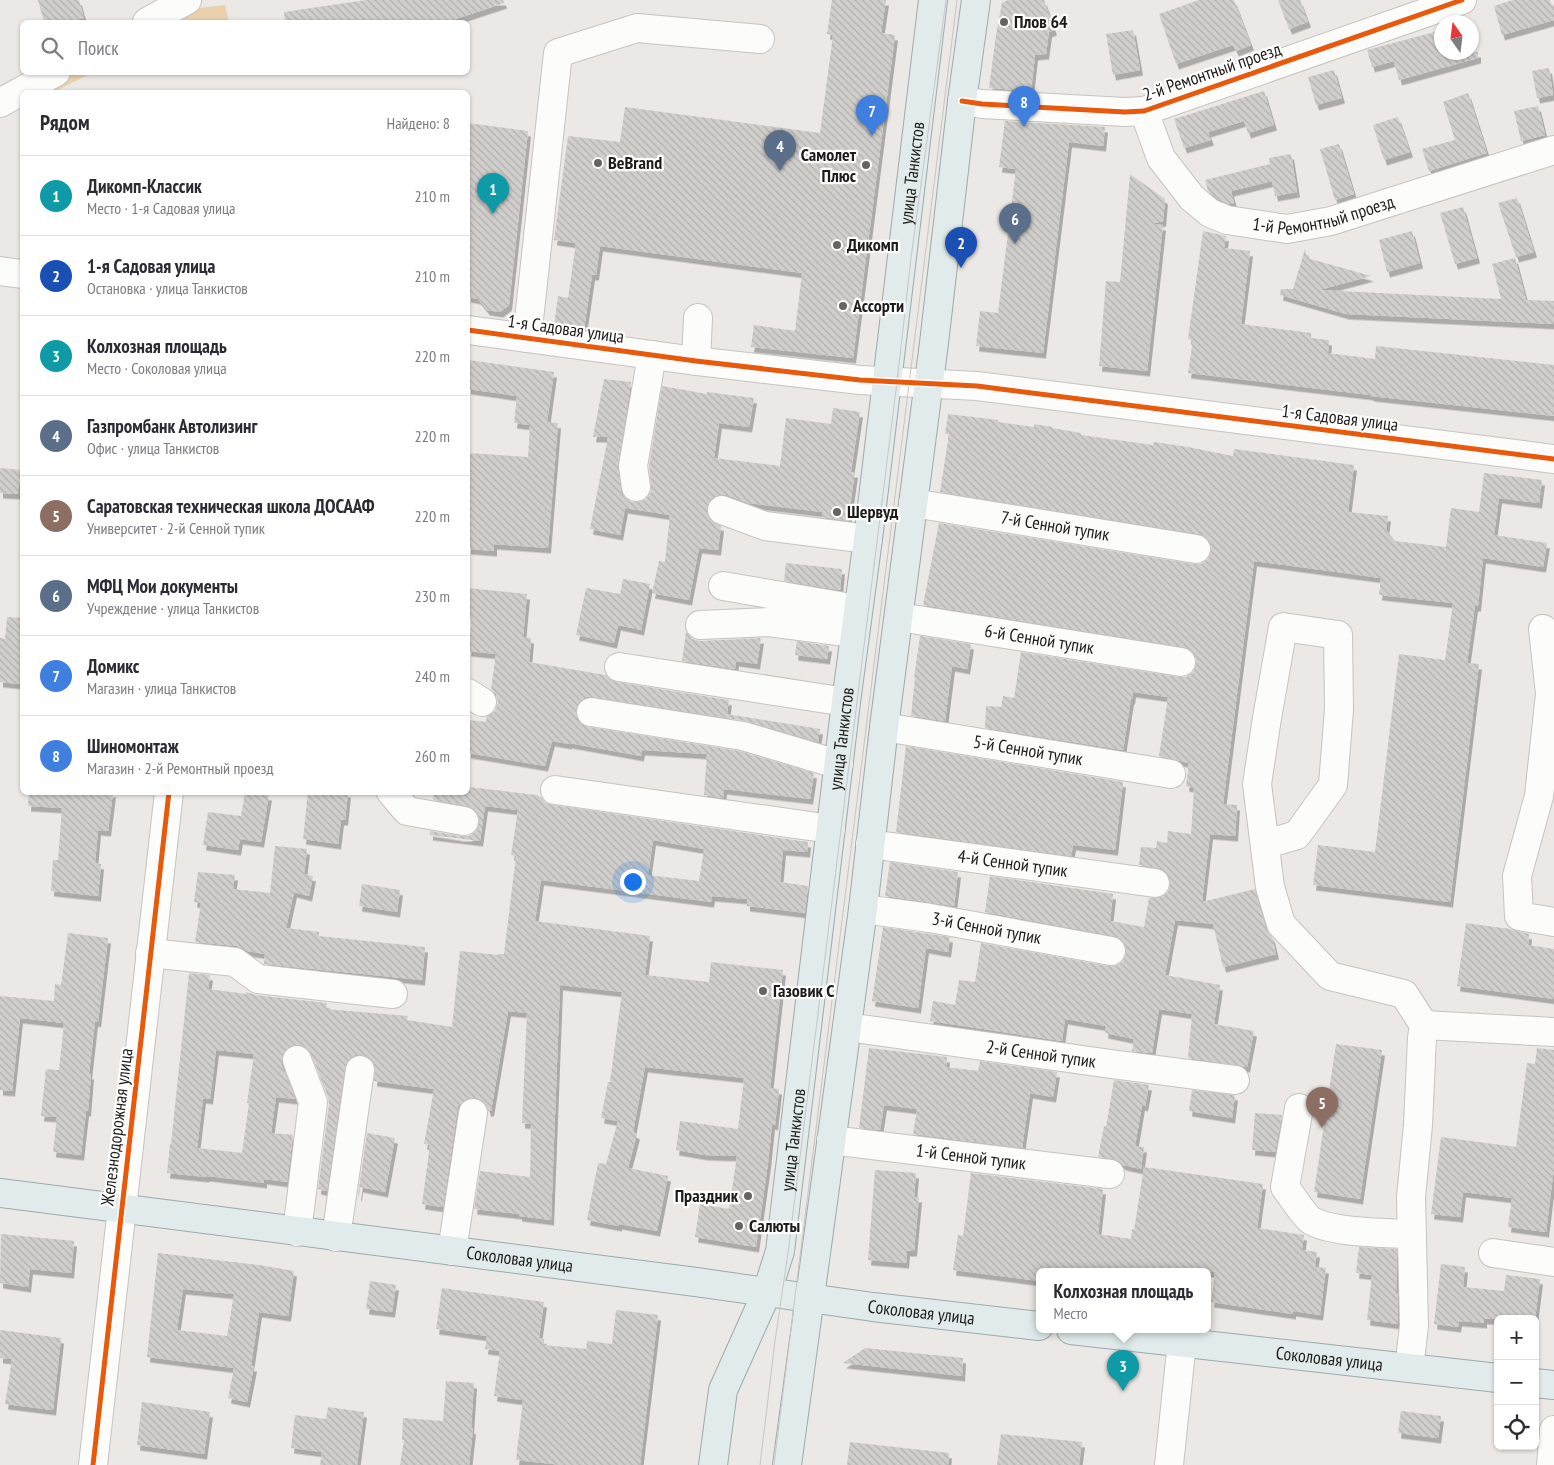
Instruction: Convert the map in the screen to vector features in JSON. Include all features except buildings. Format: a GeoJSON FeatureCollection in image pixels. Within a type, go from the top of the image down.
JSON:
{"type":"FeatureCollection","features":[{"type":"Feature","properties":{"kind":"main road","name":"улица Танкистов"},"geometry":{"type":"LineString","coordinates":[[713,1465],[723,1390],[767,1292],[780,1251],[932,0]]}},
{"type":"Feature","properties":{"kind":"main road","name":"улица Танкистов"},"geometry":{"type":"LineString","coordinates":[[787,1465],[863,909],[884,727],[929,384],[962,101],[976,0]]}},
{"type":"Feature","properties":{"kind":"main road","name":"Соколовая улица"},"geometry":{"type":"LineString","coordinates":[[0,1193],[873,1307],[1036,1326]]}},
{"type":"Feature","properties":{"kind":"main road","name":"Соколовая улица"},"geometry":{"type":"LineString","coordinates":[[1099,1333],[1494,1378]]}},
{"type":"Feature","properties":{"kind":"main road"},"geometry":{"type":"LineString","coordinates":[[1539,1384],[1554,1386]]}},
{"type":"Feature","properties":{"kind":"street"},"geometry":{"type":"LineString","coordinates":[[150,20],[187,0]]}},
{"type":"Feature","properties":{"kind":"street","name":"2-й Ремонтный проезд"},"geometry":{"type":"LineString","coordinates":[[962,101],[982,104],[1096,111],[1144,111],[1462,0]]}},
{"type":"Feature","properties":{"kind":"street"},"geometry":{"type":"LineString","coordinates":[[527,338],[558,53],[637,28],[760,39]]}},
{"type":"Feature","properties":{"kind":"street"},"geometry":{"type":"LineString","coordinates":[[24,90],[51,75]]}},
{"type":"Feature","properties":{"kind":"street"},"geometry":{"type":"LineString","coordinates":[[0,104],[20,93]]}},
{"type":"Feature","properties":{"kind":"street","name":"1-й Ремонтный проезд"},"geometry":{"type":"LineString","coordinates":[[1144,111],[1161,158],[1192,198],[1210,213],[1227,220],[1287,230],[1330,220],[1554,150]]}},
{"type":"Feature","properties":{"kind":"street"},"geometry":{"type":"LineString","coordinates":[[0,271],[20,274]]}},
{"type":"Feature","properties":{"kind":"street"},"geometry":{"type":"LineString","coordinates":[[696,361],[698,318]]}},
{"type":"Feature","properties":{"kind":"street","name":"1-я Садовая улица"},"geometry":{"type":"LineString","coordinates":[[470,330],[696,361],[860,380],[977,386],[1554,459]]}},
{"type":"Feature","properties":{"kind":"street"},"geometry":{"type":"LineString","coordinates":[[636,487],[633,466],[652,355]]}},
{"type":"Feature","properties":{"kind":"street","name":"7-й Сенной тупик"},"geometry":{"type":"LineString","coordinates":[[913,503],[1196,549]]}},
{"type":"Feature","properties":{"kind":"street"},"geometry":{"type":"LineString","coordinates":[[722,510],[765,526],[868,539]]}},
{"type":"Feature","properties":{"kind":"street"},"geometry":{"type":"LineString","coordinates":[[724,586],[856,621]]}},
{"type":"Feature","properties":{"kind":"street","name":"6-й Сенной тупик"},"geometry":{"type":"LineString","coordinates":[[899,618],[1181,662]]}},
{"type":"Feature","properties":{"kind":"street"},"geometry":{"type":"LineString","coordinates":[[700,625],[856,621]]}},
{"type":"Feature","properties":{"kind":"street"},"geometry":{"type":"LineString","coordinates":[[1266,844],[1297,835],[1333,785],[1339,709],[1338,636],[1283,627],[1258,784],[1270,886],[1281,924],[1330,976],[1404,994],[1424,1025],[1418,1125],[1411,1197],[1414,1326],[1409,1368]]}},
{"type":"Feature","properties":{"kind":"street"},"geometry":{"type":"LineString","coordinates":[[1543,629],[1552,695],[1539,796],[1517,876],[1519,916],[1554,922]]}},
{"type":"Feature","properties":{"kind":"street"},"geometry":{"type":"LineString","coordinates":[[619,666],[846,702]]}},
{"type":"Feature","properties":{"kind":"street"},"geometry":{"type":"LineString","coordinates":[[591,712],[743,736],[838,764]]}},
{"type":"Feature","properties":{"kind":"street","name":"5-й Сенной тупик"},"geometry":{"type":"LineString","coordinates":[[884,727],[1171,774]]}},
{"type":"Feature","properties":{"kind":"street"},"geometry":{"type":"LineString","coordinates":[[555,790],[831,829]]}},
{"type":"Feature","properties":{"kind":"street","name":"Железнодорожная улица"},"geometry":{"type":"LineString","coordinates":[[92,1465],[169,795]]}},
{"type":"Feature","properties":{"kind":"street"},"geometry":{"type":"LineString","coordinates":[[394,795],[407,811],[464,820]]}},
{"type":"Feature","properties":{"kind":"street","name":"4-й Сенной тупик"},"geometry":{"type":"LineString","coordinates":[[870,844],[1154,883]]}},
{"type":"Feature","properties":{"kind":"street","name":"3-й Сенной тупик"},"geometry":{"type":"LineString","coordinates":[[863,909],[930,918],[1110,951]]}},
{"type":"Feature","properties":{"kind":"street"},"geometry":{"type":"LineString","coordinates":[[150,953],[236,962],[258,979],[393,994]]}},
{"type":"Feature","properties":{"kind":"street"},"geometry":{"type":"LineString","coordinates":[[1424,1025],[1554,1032]]}},
{"type":"Feature","properties":{"kind":"street","name":"2-й Сенной тупик"},"geometry":{"type":"LineString","coordinates":[[847,1026],[1236,1080]]}},
{"type":"Feature","properties":{"kind":"street"},"geometry":{"type":"LineString","coordinates":[[297,1060],[313,1102],[297,1232]]}},
{"type":"Feature","properties":{"kind":"street"},"geometry":{"type":"LineString","coordinates":[[336,1236],[360,1070]]}},
{"type":"Feature","properties":{"kind":"street"},"geometry":{"type":"LineString","coordinates":[[1299,1108],[1285,1187],[1310,1220],[1330,1228],[1412,1234]]}},
{"type":"Feature","properties":{"kind":"street"},"geometry":{"type":"LineString","coordinates":[[452,1251],[473,1114]]}},
{"type":"Feature","properties":{"kind":"street","name":"1-й Сенной тупик"},"geometry":{"type":"LineString","coordinates":[[831,1140],[1110,1174]]}},
{"type":"Feature","properties":{"kind":"street"},"geometry":{"type":"LineString","coordinates":[[1494,1253],[1554,1262]]}},
{"type":"Feature","properties":{"kind":"street"},"geometry":{"type":"LineString","coordinates":[[1169,1465],[1182,1342]]}},
{"type":"Feature","properties":{"kind":"street"},"geometry":{"type":"LineString","coordinates":[[1551,1465],[1554,1430]]}},
{"type":"Feature","properties":{"kind":"shaded area"},"geometry":{"type":"Polygon","coordinates":[[[225,5],[229,20],[172,20],[199,8],[225,5]]]}},
{"type":"Feature","properties":{"kind":"shaded area"},"geometry":{"type":"Polygon","coordinates":[[[67,75],[87,75],[58,90],[40,90],[67,75]]]}},
{"type":"Feature","properties":{"kind":"tram line"},"geometry":{"type":"LineString","coordinates":[[760,1465],[897,382],[911,258],[946,0]]}},
{"type":"Feature","properties":{"kind":"tram line"},"geometry":{"type":"LineString","coordinates":[[774,1465],[957,0]]}},
{"type":"Feature","properties":{"kind":"cycle path"},"geometry":{"type":"LineString","coordinates":[[962,101],[982,104],[1125,112],[1144,111],[1462,0]]}},
{"type":"Feature","properties":{"kind":"cycle path"},"geometry":{"type":"LineString","coordinates":[[470,330],[696,361],[860,380],[977,386],[1554,459]]}},
{"type":"Feature","properties":{"kind":"cycle path"},"geometry":{"type":"LineString","coordinates":[[93,1465],[169,795]]}},
{"type":"Feature","properties":{"kind":"place","name":"Плов 64"},"geometry":{"type":"Point","coordinates":[1004,22]}},
{"type":"Feature","properties":{"kind":"place","name":"Шиномонтаж"},"geometry":{"type":"Point","coordinates":[1024,127]}},
{"type":"Feature","properties":{"kind":"place","name":"Домикс"},"geometry":{"type":"Point","coordinates":[872,136]}},
{"type":"Feature","properties":{"kind":"place","name":"BeBrand"},"geometry":{"type":"Point","coordinates":[598,163]}},
{"type":"Feature","properties":{"kind":"place","name":"Самолет Плюс"},"geometry":{"type":"Point","coordinates":[866,165]}},
{"type":"Feature","properties":{"kind":"place","name":"Газпромбанк Автолизинг"},"geometry":{"type":"Point","coordinates":[780,171]}},
{"type":"Feature","properties":{"kind":"place","name":"Дикомп-Классик"},"geometry":{"type":"Point","coordinates":[493,214]}},
{"type":"Feature","properties":{"kind":"place","name":"МФЦ Мои документы"},"geometry":{"type":"Point","coordinates":[1015,244]}},
{"type":"Feature","properties":{"kind":"place","name":"Дикомп"},"geometry":{"type":"Point","coordinates":[837,245]}},
{"type":"Feature","properties":{"kind":"place","name":"1-я Садовая улица"},"geometry":{"type":"Point","coordinates":[961,268]}},
{"type":"Feature","properties":{"kind":"place","name":"Ассорти"},"geometry":{"type":"Point","coordinates":[843,306]}},
{"type":"Feature","properties":{"kind":"place","name":"Шервуд"},"geometry":{"type":"Point","coordinates":[837,512]}},
{"type":"Feature","properties":{"kind":"place","name":"Газовик С"},"geometry":{"type":"Point","coordinates":[763,991]}},
{"type":"Feature","properties":{"kind":"place","name":"Саратовская техническая школа ДОСААФ"},"geometry":{"type":"Point","coordinates":[1322,1128]}},
{"type":"Feature","properties":{"kind":"place","name":"Праздник"},"geometry":{"type":"Point","coordinates":[748,1196]}},
{"type":"Feature","properties":{"kind":"place","name":"Салюты"},"geometry":{"type":"Point","coordinates":[739,1226]}},
{"type":"Feature","properties":{"kind":"place","name":"Колхозная площадь"},"geometry":{"type":"Point","coordinates":[1123,1391]}}]}
